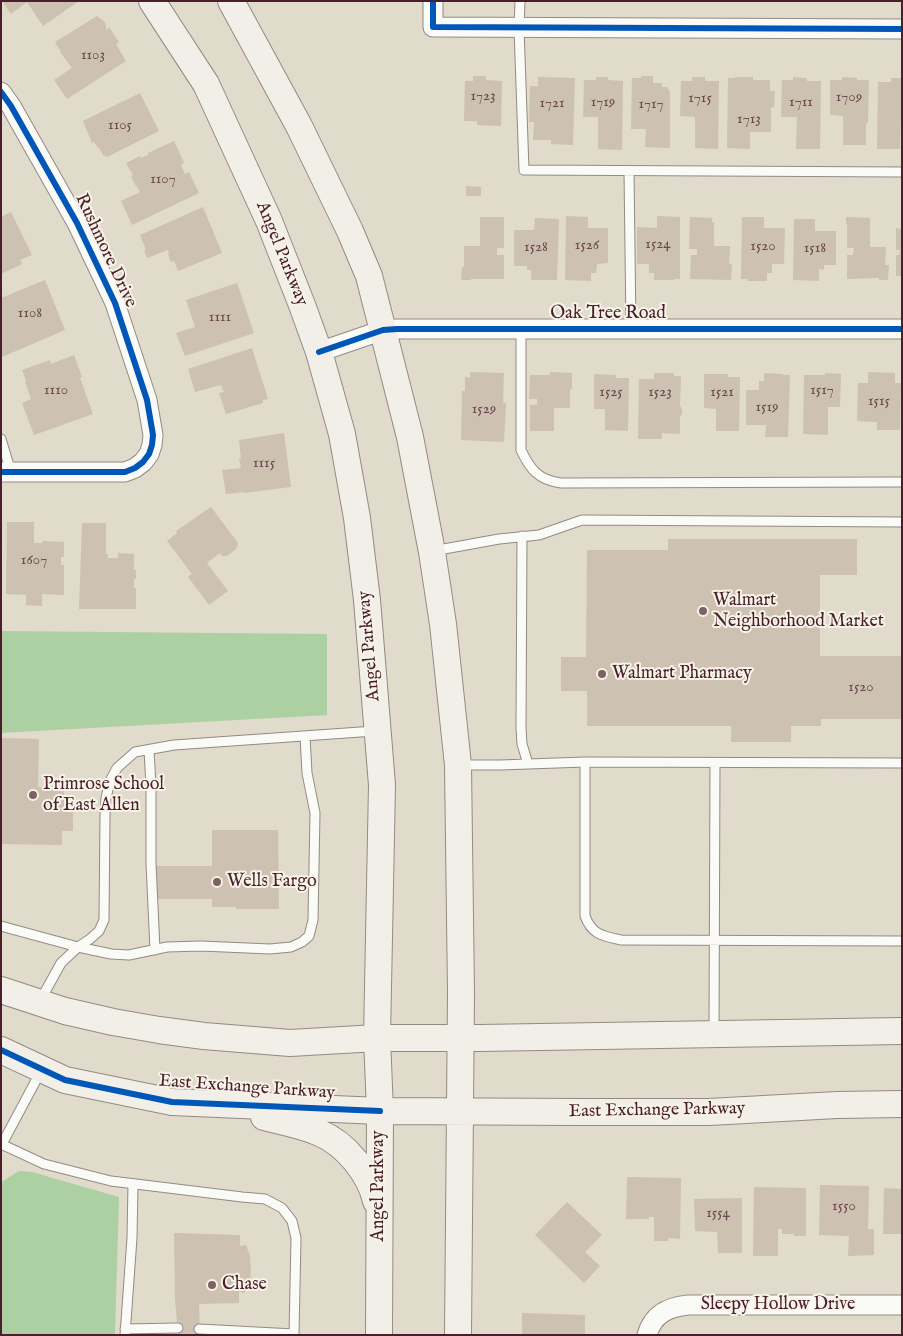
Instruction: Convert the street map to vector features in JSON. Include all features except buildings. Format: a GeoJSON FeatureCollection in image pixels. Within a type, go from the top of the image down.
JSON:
{"type":"FeatureCollection","features":[{"type":"Feature","properties":{"kind":"main road","name":"Angel Parkway"},"geometry":{"type":"LineString","coordinates":[[152,1],[206,84],[269,221],[319,352],[342,434],[357,518],[367,600],[382,785],[377,1038],[380,1110],[379,1335]]}},
{"type":"Feature","properties":{"kind":"main road"},"geometry":{"type":"LineString","coordinates":[[231,1],[300,126],[350,231],[369,276],[410,437],[432,552],[443,624],[458,766],[461,993],[458,1335]]}},
{"type":"Feature","properties":{"kind":"main road"},"geometry":{"type":"LineString","coordinates":[[1,990],[65,1011],[113,1022],[204,1036],[290,1043],[377,1038],[902,1031]]}},
{"type":"Feature","properties":{"kind":"main road","name":"East Exchange Parkway"},"geometry":{"type":"LineString","coordinates":[[1,1050],[65,1080],[172,1102],[380,1110],[708,1112],[837,1105],[902,1104]]}},
{"type":"Feature","properties":{"kind":"main road"},"geometry":{"type":"LineString","coordinates":[[172,1102],[247,1113],[298,1125],[323,1134],[344,1149],[362,1169],[374,1192],[379,1218]]}},
{"type":"Feature","properties":{"kind":"street"},"geometry":{"type":"LineString","coordinates":[[433,1],[433,27],[902,29]]}},
{"type":"Feature","properties":{"kind":"street","name":"Rushmore Drive"},"geometry":{"type":"LineString","coordinates":[[1,92],[11,106],[77,223],[115,303],[147,400],[153,435],[149,454],[143,462],[125,472],[6,472]]}},
{"type":"Feature","properties":{"kind":"street","name":"Oak Tree Road"},"geometry":{"type":"LineString","coordinates":[[319,352],[384,330],[397,329],[902,329]]}},
{"type":"Feature","properties":{"kind":"street","name":"Sleepy Hollow Drive"},"geometry":{"type":"LineString","coordinates":[[647,1335],[654,1321],[663,1312],[675,1307],[688,1305],[902,1305]]}},
{"type":"Feature","properties":{"kind":"lane"},"geometry":{"type":"LineString","coordinates":[[520,1],[519,28],[524,170],[902,172]]}},
{"type":"Feature","properties":{"kind":"lane"},"geometry":{"type":"LineString","coordinates":[[629,171],[631,329]]}},
{"type":"Feature","properties":{"kind":"lane"},"geometry":{"type":"LineString","coordinates":[[521,329],[520,450],[536,473],[549,481],[561,483],[902,482]]}},
{"type":"Feature","properties":{"kind":"lane"},"geometry":{"type":"LineString","coordinates":[[1,440],[6,472]]}},
{"type":"Feature","properties":{"kind":"lane"},"geometry":{"type":"LineString","coordinates":[[432,552],[499,539],[539,534],[582,520],[902,522]]}},
{"type":"Feature","properties":{"kind":"lane"},"geometry":{"type":"LineString","coordinates":[[522,536],[521,728],[522,744],[528,764]]}},
{"type":"Feature","properties":{"kind":"lane"},"geometry":{"type":"LineString","coordinates":[[40,1002],[61,963],[78,946],[99,931],[104,920],[106,798],[110,781],[117,768],[135,752],[174,746],[378,731]]}},
{"type":"Feature","properties":{"kind":"lane"},"geometry":{"type":"LineString","coordinates":[[1,926],[111,954],[129,955],[167,947],[201,946],[270,949],[291,946],[302,942],[309,936],[312,920],[315,813],[307,773],[305,736]]}},
{"type":"Feature","properties":{"kind":"lane"},"geometry":{"type":"LineString","coordinates":[[149,750],[155,950]]}},
{"type":"Feature","properties":{"kind":"lane"},"geometry":{"type":"LineString","coordinates":[[585,762],[585,916],[589,925],[601,936],[621,940],[902,941]]}},
{"type":"Feature","properties":{"kind":"lane"},"geometry":{"type":"LineString","coordinates":[[458,766],[585,762],[902,763]]}},
{"type":"Feature","properties":{"kind":"lane"},"geometry":{"type":"LineString","coordinates":[[714,1034],[715,763]]}},
{"type":"Feature","properties":{"kind":"lane"},"geometry":{"type":"LineString","coordinates":[[42,1069],[1,1145],[44,1164],[111,1181],[242,1198],[266,1199],[282,1208],[292,1221],[296,1238],[294,1334],[199,1329]]}},
{"type":"Feature","properties":{"kind":"lane"},"geometry":{"type":"LineString","coordinates":[[133,1184],[132,1238],[125,1332],[178,1328]]}},
{"type":"Feature","properties":{"kind":"green space"},"geometry":{"type":"Polygon","coordinates":[[[1,631],[327,634],[327,715],[1,733],[1,631]]]}},
{"type":"Feature","properties":{"kind":"green space"},"geometry":{"type":"Polygon","coordinates":[[[19,1171],[32,1172],[119,1197],[115,1335],[1,1335],[1,1184],[19,1171]]]}},
{"type":"Feature","properties":{"kind":"cycle path"},"geometry":{"type":"LineString","coordinates":[[433,1],[433,27],[902,29]]}},
{"type":"Feature","properties":{"kind":"cycle path"},"geometry":{"type":"LineString","coordinates":[[1,92],[11,106],[77,223],[115,303],[147,400],[153,435],[149,454],[143,462],[125,472],[1,472]]}},
{"type":"Feature","properties":{"kind":"cycle path"},"geometry":{"type":"LineString","coordinates":[[319,352],[383,330],[397,329],[902,329]]}},
{"type":"Feature","properties":{"kind":"cycle path"},"geometry":{"type":"LineString","coordinates":[[1,1050],[65,1080],[172,1102],[380,1111]]}},
{"type":"Feature","properties":{"kind":"place","name":"Walmart Neighborhood Market"},"geometry":{"type":"Point","coordinates":[703,611]}},
{"type":"Feature","properties":{"kind":"place","name":"Walmart Pharmacy"},"geometry":{"type":"Point","coordinates":[602,674]}},
{"type":"Feature","properties":{"kind":"place","name":"Primrose School of East Allen"},"geometry":{"type":"Point","coordinates":[33,795]}},
{"type":"Feature","properties":{"kind":"place","name":"Wells Fargo"},"geometry":{"type":"Point","coordinates":[217,882]}},
{"type":"Feature","properties":{"kind":"place","name":"Chase"},"geometry":{"type":"Point","coordinates":[212,1285]}}]}
